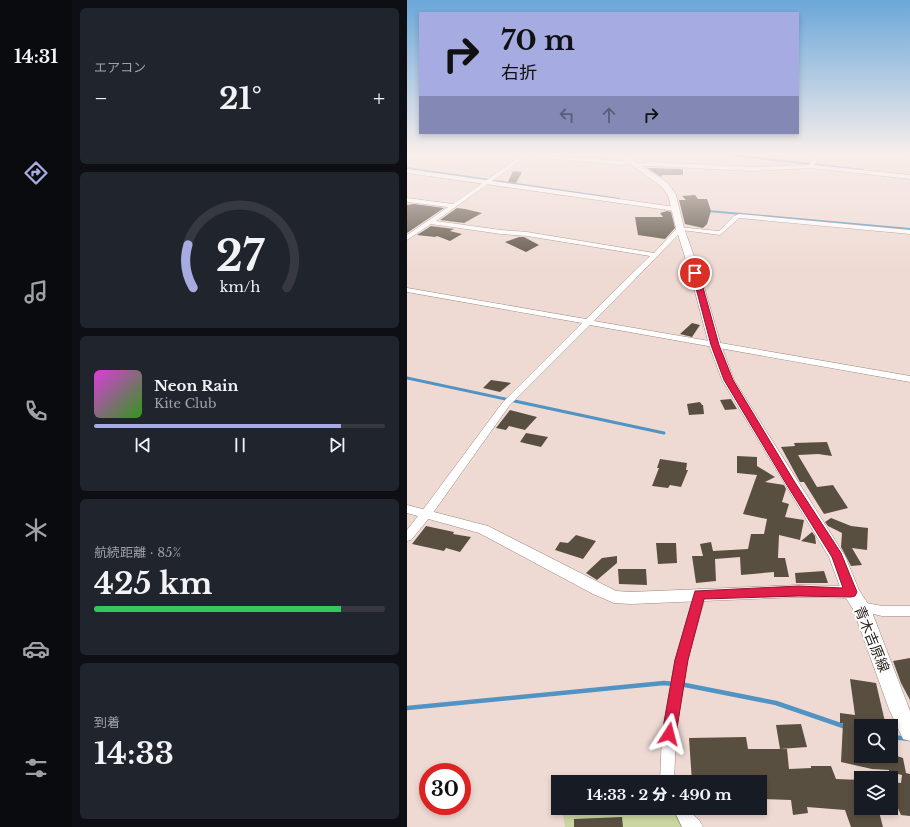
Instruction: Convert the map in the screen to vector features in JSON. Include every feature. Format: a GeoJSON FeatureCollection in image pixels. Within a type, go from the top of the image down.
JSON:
{"type":"FeatureCollection","features":[{"type":"Feature","properties":{"kind":"main road","name":"青木吉原線"},"geometry":{"type":"LineString","coordinates":[[671,194],[715,345],[728,380],[837,556],[851,592],[861,608],[899,709],[910,732]]}},
{"type":"Feature","properties":{"kind":"street"},"geometry":{"type":"LineString","coordinates":[[407,238],[472,194]]}},
{"type":"Feature","properties":{"kind":"street"},"geometry":{"type":"LineString","coordinates":[[564,194],[675,209]]}},
{"type":"Feature","properties":{"kind":"street"},"geometry":{"type":"LineString","coordinates":[[407,200],[454,206]]}},
{"type":"Feature","properties":{"kind":"street"},"geometry":{"type":"LineString","coordinates":[[407,537],[426,514],[506,404],[675,235],[680,228],[720,233],[736,217],[739,216],[910,232]]}},
{"type":"Feature","properties":{"kind":"street"},"geometry":{"type":"LineString","coordinates":[[430,222],[501,232],[527,234],[655,255]]}},
{"type":"Feature","properties":{"kind":"street"},"geometry":{"type":"LineString","coordinates":[[407,290],[910,379]]}},
{"type":"Feature","properties":{"kind":"street"},"geometry":{"type":"LineString","coordinates":[[407,509],[483,530],[614,597],[631,598],[799,591],[851,592]]}},
{"type":"Feature","properties":{"kind":"street"},"geometry":{"type":"LineString","coordinates":[[667,775],[669,734],[681,660],[699,594]]}},
{"type":"Feature","properties":{"kind":"street"},"geometry":{"type":"LineString","coordinates":[[861,608],[882,611],[910,611]]}},
{"type":"Feature","properties":{"kind":"street"},"geometry":{"type":"LineString","coordinates":[[684,815],[687,821],[695,827]]}},
{"type":"Feature","properties":{"kind":"green space"},"geometry":{"type":"Polygon","coordinates":[[[563,815],[678,815],[684,827],[565,827],[563,815]]]}},
{"type":"Feature","properties":{"kind":"building"},"geometry":{"type":"Polygon","coordinates":[[[695,195],[698,199],[707,199],[711,211],[707,224],[703,228],[685,224],[679,200],[686,200],[682,196],[695,195]]]}},
{"type":"Feature","properties":{"kind":"building"},"geometry":{"type":"Polygon","coordinates":[[[414,204],[444,208],[407,233],[407,205],[414,204]]]}},
{"type":"Feature","properties":{"kind":"building"},"geometry":{"type":"Polygon","coordinates":[[[457,208],[482,213],[464,223],[440,220],[457,208]]]}},
{"type":"Feature","properties":{"kind":"building"},"geometry":{"type":"Polygon","coordinates":[[[667,211],[671,212],[675,228],[665,239],[638,235],[635,217],[663,217],[660,213],[667,211]]]}},
{"type":"Feature","properties":{"kind":"building"},"geometry":{"type":"Polygon","coordinates":[[[431,226],[454,229],[450,231],[462,234],[450,241],[437,236],[417,235],[431,226]]]}},
{"type":"Feature","properties":{"kind":"building"},"geometry":{"type":"Polygon","coordinates":[[[519,237],[524,237],[539,245],[526,252],[505,242],[519,237]]]}},
{"type":"Feature","properties":{"kind":"building"},"geometry":{"type":"Polygon","coordinates":[[[692,323],[700,325],[692,337],[680,334],[692,323]]]}},
{"type":"Feature","properties":{"kind":"building"},"geometry":{"type":"Polygon","coordinates":[[[491,380],[511,383],[500,392],[483,388],[491,380]]]}},
{"type":"Feature","properties":{"kind":"building"},"geometry":{"type":"Polygon","coordinates":[[[731,399],[737,409],[725,410],[720,400],[731,399]]]}},
{"type":"Feature","properties":{"kind":"building"},"geometry":{"type":"Polygon","coordinates":[[[700,402],[703,405],[704,414],[689,415],[687,404],[700,402]]]}},
{"type":"Feature","properties":{"kind":"building"},"geometry":{"type":"Polygon","coordinates":[[[510,410],[537,417],[525,430],[509,426],[506,430],[496,428],[510,410]]]}},
{"type":"Feature","properties":{"kind":"building"},"geometry":{"type":"Polygon","coordinates":[[[526,433],[548,437],[541,447],[520,442],[526,433]]]}},
{"type":"Feature","properties":{"kind":"building"},"geometry":{"type":"Polygon","coordinates":[[[827,442],[832,456],[818,454],[798,455],[817,487],[833,485],[848,508],[824,514],[804,482],[800,482],[781,447],[795,446],[794,443],[827,442]]]}},
{"type":"Feature","properties":{"kind":"building"},"geometry":{"type":"Polygon","coordinates":[[[737,456],[757,457],[757,466],[775,477],[765,482],[784,485],[786,489],[782,502],[789,504],[785,517],[804,520],[800,540],[779,535],[778,558],[785,558],[789,577],[774,577],[774,572],[741,575],[740,557],[715,559],[716,581],[696,583],[692,556],[703,556],[700,544],[711,542],[713,551],[748,549],[751,534],[764,534],[767,519],[743,514],[757,475],[737,473],[737,456]]]}},
{"type":"Feature","properties":{"kind":"building"},"geometry":{"type":"Polygon","coordinates":[[[660,459],[687,463],[686,470],[688,470],[681,487],[670,485],[668,488],[652,486],[659,468],[657,468],[660,459]]]}},
{"type":"Feature","properties":{"kind":"building"},"geometry":{"type":"Polygon","coordinates":[[[831,518],[851,526],[868,528],[867,550],[852,548],[862,565],[851,566],[841,547],[842,533],[828,526],[825,522],[831,518]]]}},
{"type":"Feature","properties":{"kind":"building"},"geometry":{"type":"Polygon","coordinates":[[[426,526],[454,532],[453,534],[471,537],[460,552],[446,548],[444,551],[412,544],[426,526]]]}},
{"type":"Feature","properties":{"kind":"building"},"geometry":{"type":"Polygon","coordinates":[[[812,532],[815,536],[816,544],[801,541],[812,532]]]}},
{"type":"Feature","properties":{"kind":"building"},"geometry":{"type":"Polygon","coordinates":[[[576,535],[596,541],[583,559],[555,550],[560,542],[568,543],[576,535]]]}},
{"type":"Feature","properties":{"kind":"building"},"geometry":{"type":"Polygon","coordinates":[[[656,543],[676,543],[677,563],[658,564],[656,543]]]}},
{"type":"Feature","properties":{"kind":"building"},"geometry":{"type":"Polygon","coordinates":[[[617,556],[617,563],[597,580],[586,573],[602,558],[617,556]]]}},
{"type":"Feature","properties":{"kind":"building"},"geometry":{"type":"Polygon","coordinates":[[[618,569],[646,569],[647,585],[619,584],[618,569]]]}},
{"type":"Feature","properties":{"kind":"building"},"geometry":{"type":"Polygon","coordinates":[[[824,571],[828,583],[796,583],[795,573],[824,571]]]}},
{"type":"Feature","properties":{"kind":"building"},"geometry":{"type":"Polygon","coordinates":[[[910,658],[910,700],[901,683],[893,661],[910,658]]]}},
{"type":"Feature","properties":{"kind":"building"},"geometry":{"type":"Polygon","coordinates":[[[850,679],[876,683],[884,719],[854,719],[854,763],[898,763],[898,756],[903,758],[906,773],[910,774],[910,816],[901,815],[898,808],[898,783],[901,783],[902,775],[898,774],[898,771],[872,769],[841,762],[843,723],[840,723],[840,713],[855,715],[850,679]]]}},
{"type":"Feature","properties":{"kind":"building"},"geometry":{"type":"Polygon","coordinates":[[[801,724],[807,747],[780,749],[776,725],[801,724]]]}},
{"type":"Feature","properties":{"kind":"building"},"geometry":{"type":"Polygon","coordinates":[[[746,737],[748,749],[787,749],[789,769],[811,768],[811,766],[831,766],[836,779],[854,780],[854,815],[880,815],[883,827],[851,827],[845,810],[807,807],[808,813],[793,815],[791,800],[767,799],[767,775],[692,775],[689,738],[746,737]]]}},
{"type":"Feature","properties":{"kind":"building"},"geometry":{"type":"Polygon","coordinates":[[[622,817],[623,827],[574,827],[574,819],[622,817]]]}},
{"type":"Feature","properties":{"kind":"waterway"},"geometry":{"type":"LineString","coordinates":[[582,194],[619,199]]}},
{"type":"Feature","properties":{"kind":"waterway"},"geometry":{"type":"LineString","coordinates":[[708,211],[910,229]]}},
{"type":"Feature","properties":{"kind":"waterway"},"geometry":{"type":"LineString","coordinates":[[407,378],[664,433]]}},
{"type":"Feature","properties":{"kind":"waterway"},"geometry":{"type":"LineString","coordinates":[[407,708],[664,683],[674,684]]}},
{"type":"Feature","properties":{"kind":"waterway"},"geometry":{"type":"LineString","coordinates":[[680,684],[776,703],[846,727]]}},
{"type":"Feature","properties":{"kind":"waterway"},"geometry":{"type":"LineString","coordinates":[[898,738],[910,739]]}},
{"type":"Feature","properties":{"kind":"route"},"geometry":{"type":"LineString","coordinates":[[669,734],[681,660],[699,594],[799,591],[851,592],[837,556],[728,380],[715,345],[695,273]]}}]}
